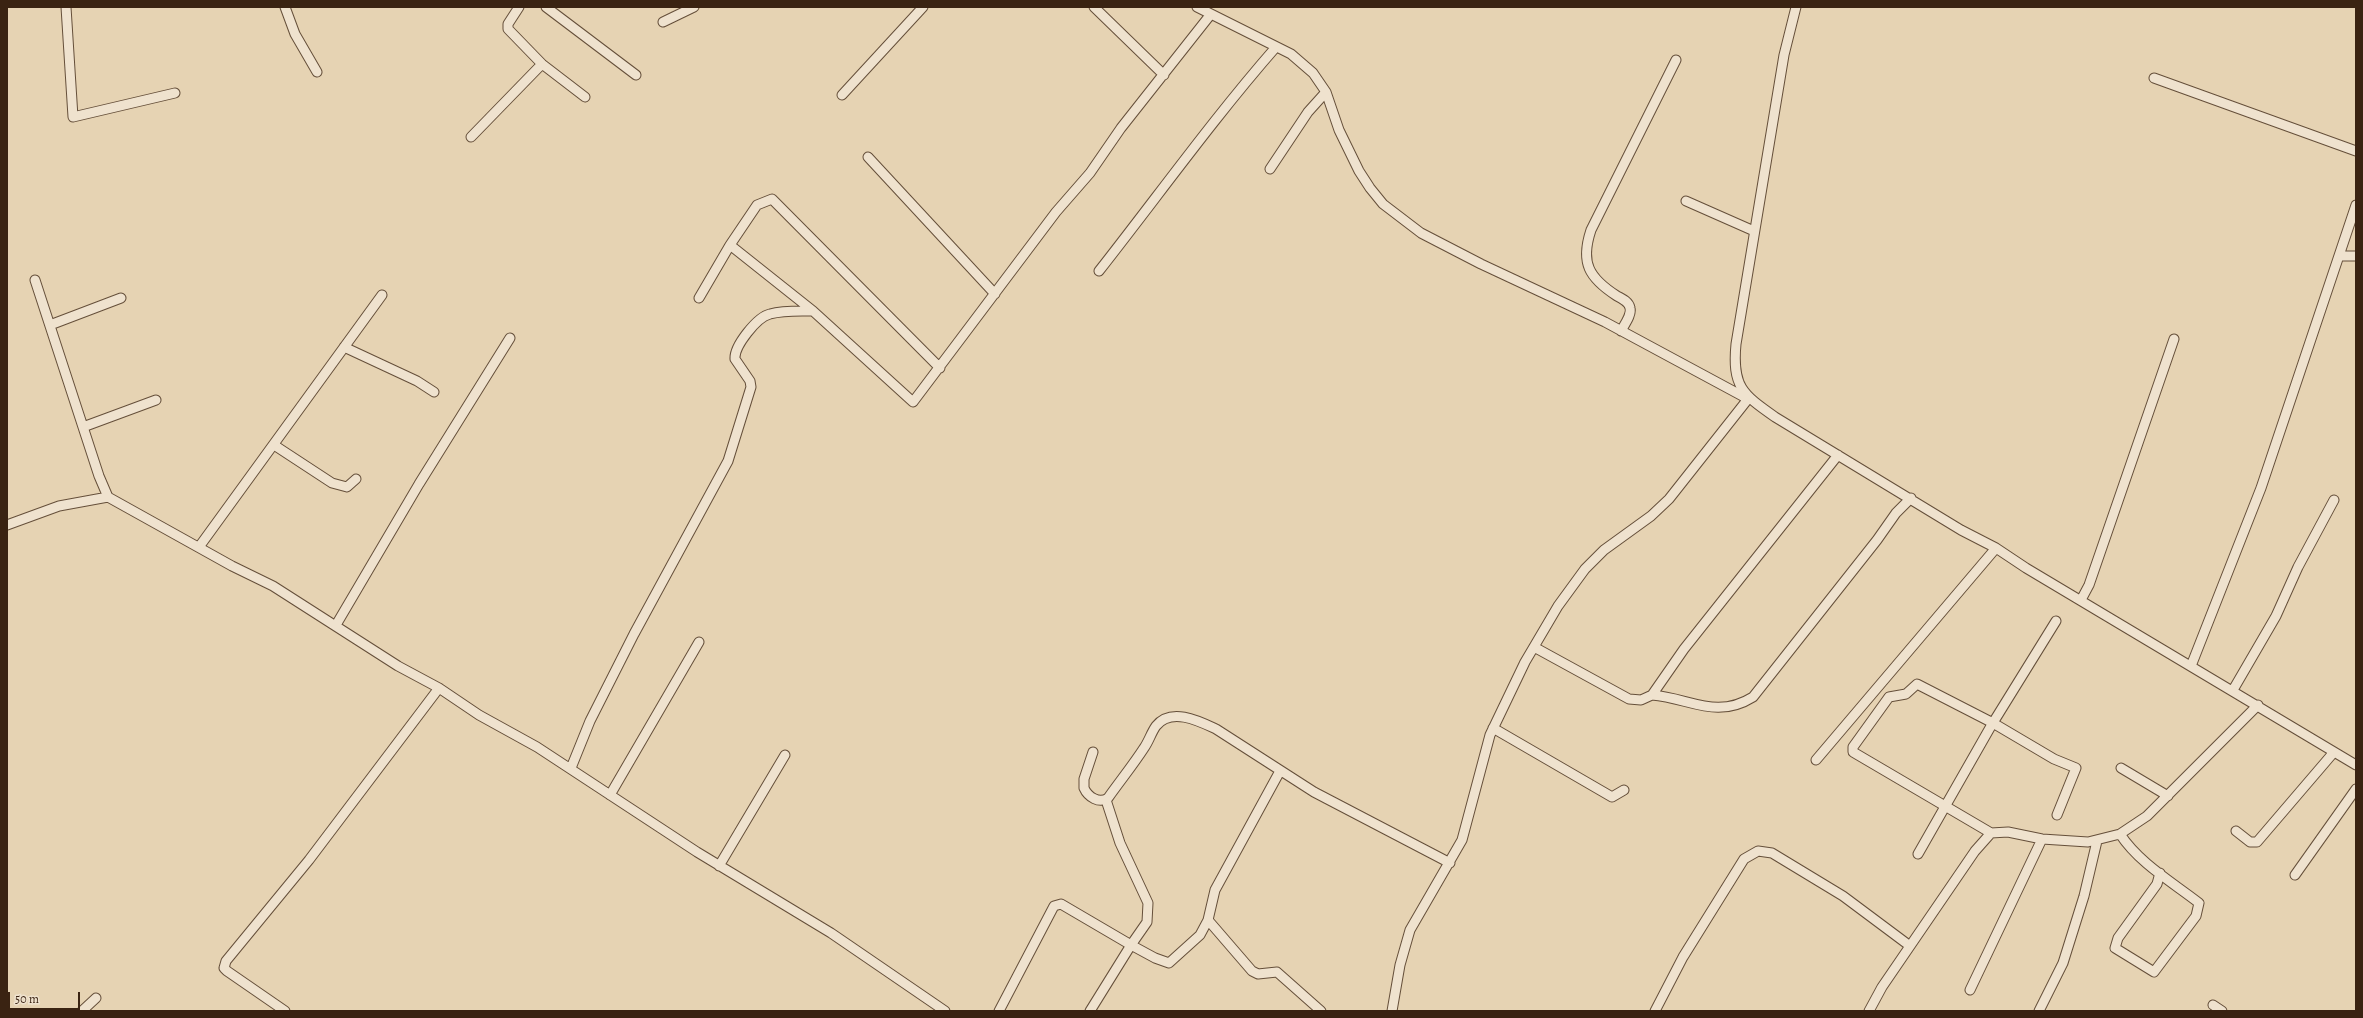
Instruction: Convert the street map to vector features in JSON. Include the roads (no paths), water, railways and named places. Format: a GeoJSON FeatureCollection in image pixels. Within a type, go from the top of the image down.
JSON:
{"type":"FeatureCollection","features":[{"type":"Feature","properties":{"kind":"street"},"geometry":{"type":"LineString","coordinates":[[66,7],[73,117],[175,93]]}},
{"type":"Feature","properties":{"kind":"street"},"geometry":{"type":"LineString","coordinates":[[285,7],[295,34],[317,72]]}},
{"type":"Feature","properties":{"kind":"street"},"geometry":{"type":"LineString","coordinates":[[519,7],[506,27],[542,64],[585,97]]}},
{"type":"Feature","properties":{"kind":"street"},"geometry":{"type":"LineString","coordinates":[[546,7],[636,75]]}},
{"type":"Feature","properties":{"kind":"street"},"geometry":{"type":"LineString","coordinates":[[663,22],[694,7]]}},
{"type":"Feature","properties":{"kind":"street"},"geometry":{"type":"LineString","coordinates":[[842,95],[923,7]]}},
{"type":"Feature","properties":{"kind":"street"},"geometry":{"type":"LineString","coordinates":[[1094,7],[1164,75]]}},
{"type":"Feature","properties":{"kind":"street"},"geometry":{"type":"LineString","coordinates":[[1198,7],[1300,60],[1313,72],[1326,92],[1339,130],[1359,171],[1370,188],[1389,209],[1421,234],[1621,331],[1748,399],[1775,418],[1911,498],[1961,530],[1996,548],[2356,765]]}},
{"type":"Feature","properties":{"kind":"street"},"geometry":{"type":"LineString","coordinates":[[1748,399],[1740,386],[1734,360],[1741,308],[1784,55],[1796,7]]}},
{"type":"Feature","properties":{"kind":"street"},"geometry":{"type":"LineString","coordinates":[[730,246],[813,311],[913,402],[1056,212],[1090,173],[1122,128],[1211,14]]}},
{"type":"Feature","properties":{"kind":"street"},"geometry":{"type":"LineString","coordinates":[[1099,271],[1164,189],[1200,139],[1276,47]]}},
{"type":"Feature","properties":{"kind":"street"},"geometry":{"type":"LineString","coordinates":[[1621,331],[1630,312],[1630,307],[1627,302],[1603,286],[1593,275],[1585,258],[1586,246],[1591,230],[1676,60]]}},
{"type":"Feature","properties":{"kind":"street"},"geometry":{"type":"LineString","coordinates":[[471,137],[542,64]]}},
{"type":"Feature","properties":{"kind":"street"},"geometry":{"type":"LineString","coordinates":[[2154,78],[2356,151]]}},
{"type":"Feature","properties":{"kind":"street"},"geometry":{"type":"LineString","coordinates":[[1270,169],[1308,112],[1326,92]]}},
{"type":"Feature","properties":{"kind":"street"},"geometry":{"type":"LineString","coordinates":[[868,157],[995,294]]}},
{"type":"Feature","properties":{"kind":"street"},"geometry":{"type":"LineString","coordinates":[[699,298],[730,246],[757,205],[772,199],[940,368]]}},
{"type":"Feature","properties":{"kind":"street"},"geometry":{"type":"LineString","coordinates":[[1686,201],[1754,231]]}},
{"type":"Feature","properties":{"kind":"street"},"geometry":{"type":"LineString","coordinates":[[2191,666],[2261,488],[2356,205]]}},
{"type":"Feature","properties":{"kind":"street"},"geometry":{"type":"LineString","coordinates":[[2340,256],[2356,256]]}},
{"type":"Feature","properties":{"kind":"street"},"geometry":{"type":"LineString","coordinates":[[35,280],[82,427],[108,497]]}},
{"type":"Feature","properties":{"kind":"street"},"geometry":{"type":"LineString","coordinates":[[198,547],[274,445],[284,428],[382,295]]}},
{"type":"Feature","properties":{"kind":"street"},"geometry":{"type":"LineString","coordinates":[[50,325],[121,298]]}},
{"type":"Feature","properties":{"kind":"street"},"geometry":{"type":"LineString","coordinates":[[571,768],[590,721],[634,634],[728,461],[751,387],[750,380],[735,359],[737,348],[753,327],[768,314],[813,311]]}},
{"type":"Feature","properties":{"kind":"street"},"geometry":{"type":"LineString","coordinates":[[336,625],[419,484],[510,338]]}},
{"type":"Feature","properties":{"kind":"street"},"geometry":{"type":"LineString","coordinates":[[2081,600],[2089,585],[2174,339]]}},
{"type":"Feature","properties":{"kind":"street"},"geometry":{"type":"LineString","coordinates":[[344,346],[417,381],[434,392]]}},
{"type":"Feature","properties":{"kind":"street"},"geometry":{"type":"LineString","coordinates":[[1392,1011],[1400,965],[1410,930],[1462,840],[1493,728],[1534,647],[1570,587],[1585,569],[1604,550],[1651,516],[1669,499],[1748,399]]}},
{"type":"Feature","properties":{"kind":"street"},"geometry":{"type":"LineString","coordinates":[[82,427],[156,400]]}},
{"type":"Feature","properties":{"kind":"street"},"geometry":{"type":"LineString","coordinates":[[274,445],[332,483],[348,488],[356,479]]}},
{"type":"Feature","properties":{"kind":"street"},"geometry":{"type":"LineString","coordinates":[[1652,695],[1684,649],[1838,455]]}},
{"type":"Feature","properties":{"kind":"street"},"geometry":{"type":"LineString","coordinates":[[7,526],[59,506],[108,497],[198,547],[274,586],[398,666],[439,688],[479,715],[537,747],[719,866],[831,933],[945,1011]]}},
{"type":"Feature","properties":{"kind":"street"},"geometry":{"type":"LineString","coordinates":[[1534,647],[1629,699],[1641,700],[1652,695],[1663,696],[1710,708],[1738,704],[1753,697],[1877,540],[1896,513],[1911,498]]}},
{"type":"Feature","properties":{"kind":"street"},"geometry":{"type":"LineString","coordinates":[[2233,690],[2276,616],[2298,567],[2334,500]]}},
{"type":"Feature","properties":{"kind":"street"},"geometry":{"type":"LineString","coordinates":[[1816,760],[1996,548]]}},
{"type":"Feature","properties":{"kind":"street"},"geometry":{"type":"LineString","coordinates":[[1918,854],[1993,723],[2056,621]]}},
{"type":"Feature","properties":{"kind":"street"},"geometry":{"type":"LineString","coordinates":[[610,795],[699,642]]}},
{"type":"Feature","properties":{"kind":"street"},"geometry":{"type":"LineString","coordinates":[[2057,815],[2076,768],[2054,759],[1993,723],[1917,684],[1906,694],[1889,697],[1853,747],[1856,755],[1946,805],[1991,833],[2008,832],[2042,839],[2097,841],[2120,834],[2147,816],[2258,705]]}},
{"type":"Feature","properties":{"kind":"street"},"geometry":{"type":"LineString","coordinates":[[285,1011],[227,971],[224,968],[226,961],[309,860],[439,688]]}},
{"type":"Feature","properties":{"kind":"street"},"geometry":{"type":"LineString","coordinates":[[1106,800],[1140,754],[1157,725],[1165,720],[1175,717],[1186,717],[1216,728],[1280,771],[1366,821],[1450,863]]}},
{"type":"Feature","properties":{"kind":"street"},"geometry":{"type":"LineString","coordinates":[[1493,728],[1612,797],[1624,790]]}},
{"type":"Feature","properties":{"kind":"street"},"geometry":{"type":"LineString","coordinates":[[1093,752],[1084,779],[1084,788],[1090,797],[1106,800]]}},
{"type":"Feature","properties":{"kind":"street"},"geometry":{"type":"LineString","coordinates":[[2236,831],[2250,842],[2257,842],[2334,752]]}},
{"type":"Feature","properties":{"kind":"street"},"geometry":{"type":"LineString","coordinates":[[719,866],[785,755]]}},
{"type":"Feature","properties":{"kind":"street"},"geometry":{"type":"LineString","coordinates":[[2121,768],[2168,796]]}},
{"type":"Feature","properties":{"kind":"street"},"geometry":{"type":"LineString","coordinates":[[999,1011],[1052,909],[1057,904],[1159,960],[1169,963],[1200,935],[1208,920],[1215,890],[1280,771]]}},
{"type":"Feature","properties":{"kind":"street"},"geometry":{"type":"LineString","coordinates":[[2295,875],[2356,788]]}},
{"type":"Feature","properties":{"kind":"street"},"geometry":{"type":"LineString","coordinates":[[1090,1011],[1147,922],[1148,903],[1120,843],[1106,800]]}},
{"type":"Feature","properties":{"kind":"street"},"geometry":{"type":"LineString","coordinates":[[1869,1011],[1910,946],[1975,851],[1991,833]]}},
{"type":"Feature","properties":{"kind":"street"},"geometry":{"type":"LineString","coordinates":[[2120,834],[2134,853],[2160,873],[2199,903],[2196,916],[2154,972],[2115,948],[2118,938],[2157,884],[2160,873]]}},
{"type":"Feature","properties":{"kind":"street"},"geometry":{"type":"LineString","coordinates":[[1970,990],[2042,839]]}},
{"type":"Feature","properties":{"kind":"street"},"geometry":{"type":"LineString","coordinates":[[2039,1011],[2063,964],[2084,896],[2097,841]]}},
{"type":"Feature","properties":{"kind":"street"},"geometry":{"type":"LineString","coordinates":[[1655,1011],[1683,957],[1744,859],[1758,851],[1772,853],[1808,873],[1843,896],[1910,946]]}},
{"type":"Feature","properties":{"kind":"street"},"geometry":{"type":"LineString","coordinates":[[1208,920],[1252,971],[1258,974],[1277,972],[1321,1011]]}},
{"type":"Feature","properties":{"kind":"street"},"geometry":{"type":"LineString","coordinates":[[82,1011],[96,998]]}},
{"type":"Feature","properties":{"kind":"street"},"geometry":{"type":"LineString","coordinates":[[2213,1005],[2222,1011]]}}]}
